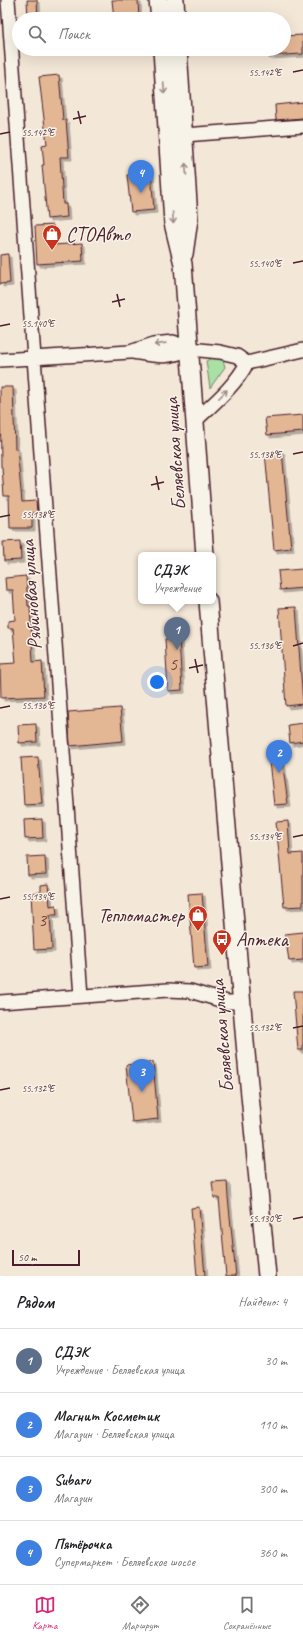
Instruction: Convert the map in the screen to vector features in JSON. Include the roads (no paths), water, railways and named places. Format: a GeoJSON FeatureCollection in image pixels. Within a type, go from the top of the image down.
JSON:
{"type":"FeatureCollection","features":[{"type":"Feature","properties":{"kind":"main road"},"geometry":{"type":"LineString","coordinates":[[158,0],[159,12]]}},
{"type":"Feature","properties":{"kind":"main road"},"geometry":{"type":"LineString","coordinates":[[175,0],[176,12]]}},
{"type":"Feature","properties":{"kind":"main road"},"geometry":{"type":"LineString","coordinates":[[162,56],[173,224],[183,264]]}},
{"type":"Feature","properties":{"kind":"main road"},"geometry":{"type":"LineString","coordinates":[[178,56],[189,219],[183,264]]}},
{"type":"Feature","properties":{"kind":"main road","name":"Беляевская улица"},"geometry":{"type":"LineString","coordinates":[[183,264],[205,552]]}},
{"type":"Feature","properties":{"kind":"main road","name":"Беляевская улица"},"geometry":{"type":"LineString","coordinates":[[208,604],[241,1002],[267,1276]]}},
{"type":"Feature","properties":{"kind":"street","name":"Рябиновая улица"},"geometry":{"type":"LineString","coordinates":[[8,0],[12,53]]}},
{"type":"Feature","properties":{"kind":"street","name":"Рябиновая улица"},"geometry":{"type":"LineString","coordinates":[[12,56],[81,996]]}},
{"type":"Feature","properties":{"kind":"street"},"geometry":{"type":"LineString","coordinates":[[184,135],[303,126]]}},
{"type":"Feature","properties":{"kind":"street"},"geometry":{"type":"LineString","coordinates":[[0,360],[130,352],[156,356],[174,356],[190,349],[220,352],[237,356],[247,363],[303,350]]}},
{"type":"Feature","properties":{"kind":"street"},"geometry":{"type":"LineString","coordinates":[[195,421],[226,392],[240,376],[247,363]]}},
{"type":"Feature","properties":{"kind":"street"},"geometry":{"type":"LineString","coordinates":[[0,1002],[168,990],[190,992],[227,1002],[241,1002]]}},
{"type":"Feature","properties":{"kind":"place","name":"Пятёрочка"},"geometry":{"type":"Point","coordinates":[141,193]}},
{"type":"Feature","properties":{"kind":"place","name":"СТОАвто"},"geometry":{"type":"Point","coordinates":[52,251]}},
{"type":"Feature","properties":{"kind":"place","name":"СДЭК"},"geometry":{"type":"Point","coordinates":[177,650]}},
{"type":"Feature","properties":{"kind":"place","name":"Магнит Косметик"},"geometry":{"type":"Point","coordinates":[279,773]}},
{"type":"Feature","properties":{"kind":"place","name":"Тепломастер"},"geometry":{"type":"Point","coordinates":[198,932]}},
{"type":"Feature","properties":{"kind":"place","name":"Аптека"},"geometry":{"type":"Point","coordinates":[222,956]}},
{"type":"Feature","properties":{"kind":"place","name":"Subaru"},"geometry":{"type":"Point","coordinates":[142,1092]}}]}
